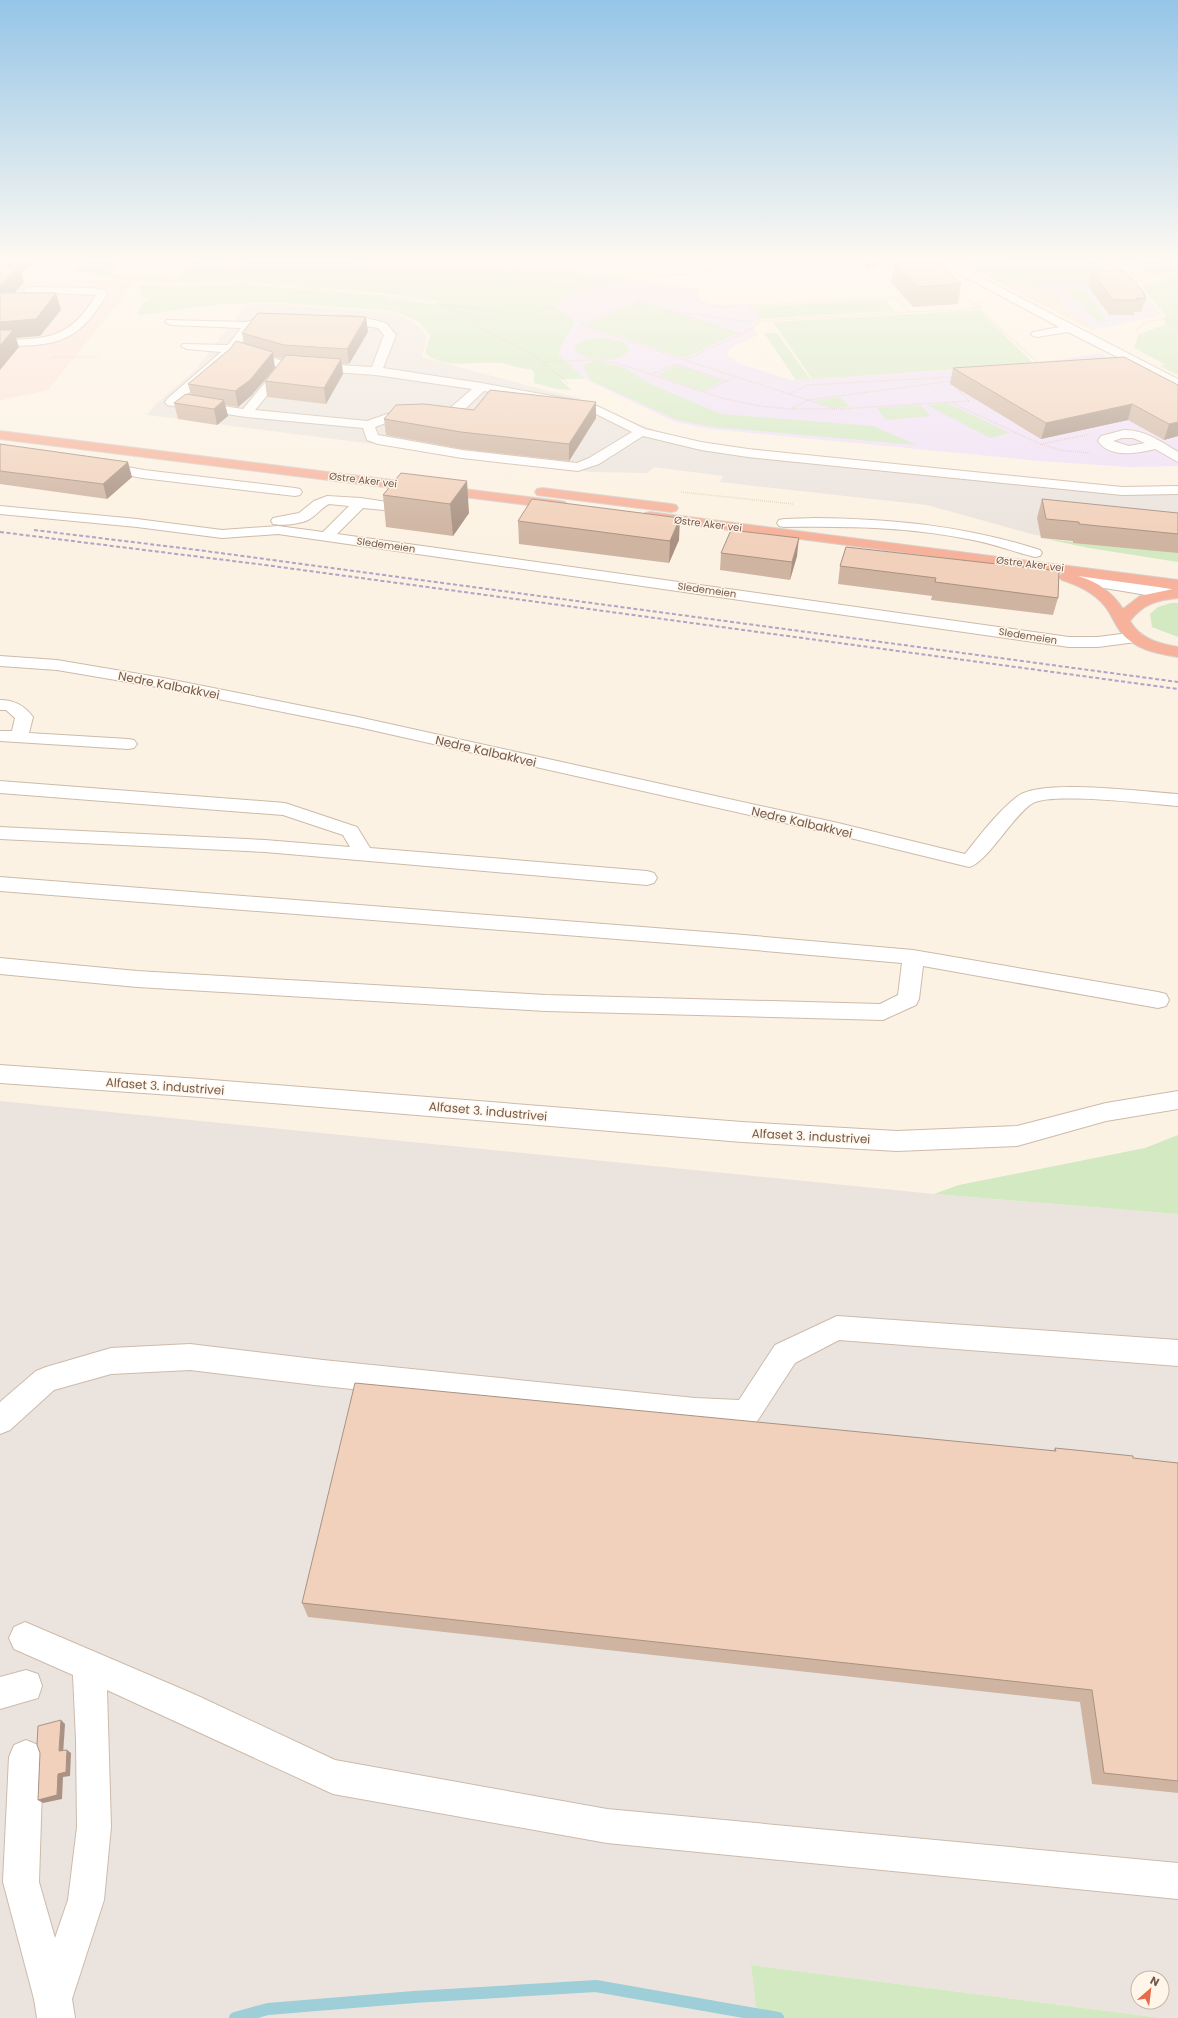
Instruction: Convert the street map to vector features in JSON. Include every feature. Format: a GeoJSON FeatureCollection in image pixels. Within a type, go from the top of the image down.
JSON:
{"type":"FeatureCollection","features":[{"type":"Feature","properties":{"kind":"highway","name":"Østre Aker vei"},"geometry":{"type":"LineString","coordinates":[[0,425],[784,522],[1031,558],[1176,591]]}},
{"type":"Feature","properties":{"kind":"highway","name":"Østre Aker vei"},"geometry":{"type":"LineString","coordinates":[[0,435],[1031,558],[1178,573]]}},
{"type":"Feature","properties":{"kind":"highway"},"geometry":{"type":"LineString","coordinates":[[1031,558],[1099,591],[1107,598],[1127,630],[1136,637],[1152,646],[1178,652]]}},
{"type":"Feature","properties":{"kind":"highway"},"geometry":{"type":"LineString","coordinates":[[1122,621],[1135,604],[1148,598],[1176,591]]}},
{"type":"Feature","properties":{"kind":"street"},"geometry":{"type":"LineString","coordinates":[[227,352],[171,402],[246,413],[368,425],[393,416],[414,416],[452,412],[460,407],[481,386]]}},
{"type":"Feature","properties":{"kind":"street"},"geometry":{"type":"LineString","coordinates":[[242,352],[285,365],[376,371],[481,386],[591,407],[641,432],[701,446],[748,453],[1122,491],[1178,490]]}},
{"type":"Feature","properties":{"kind":"street"},"geometry":{"type":"LineString","coordinates":[[376,371],[383,352]]}},
{"type":"Feature","properties":{"kind":"street"},"geometry":{"type":"LineString","coordinates":[[1116,352],[1178,384]]}},
{"type":"Feature","properties":{"kind":"street"},"geometry":{"type":"LineString","coordinates":[[246,413],[285,365]]}},
{"type":"Feature","properties":{"kind":"street"},"geometry":{"type":"LineString","coordinates":[[368,425],[372,437],[378,440],[462,454],[578,467],[594,461],[641,432]]}},
{"type":"Feature","properties":{"kind":"street"},"geometry":{"type":"LineString","coordinates":[[1118,449],[1104,441],[1106,439],[1125,434],[1134,434],[1178,458]]}},
{"type":"Feature","properties":{"kind":"street"},"geometry":{"type":"LineString","coordinates":[[86,464],[133,471],[286,507]]}},
{"type":"Feature","properties":{"kind":"street","name":"Østre Aker vei"},"geometry":{"type":"LineString","coordinates":[[286,507],[303,517],[319,504],[327,500],[360,502],[394,507]]}},
{"type":"Feature","properties":{"kind":"street","name":"Østre Aker vei"},"geometry":{"type":"LineString","coordinates":[[326,537],[360,502]]}},
{"type":"Feature","properties":{"kind":"street"},"geometry":{"type":"LineString","coordinates":[[0,510],[137,523],[222,534],[286,507]]}},
{"type":"Feature","properties":{"kind":"street","name":"Sledemeien"},"geometry":{"type":"LineString","coordinates":[[286,507],[326,537],[1069,642],[1098,642],[1136,637]]}},
{"type":"Feature","properties":{"kind":"street"},"geometry":{"type":"LineString","coordinates":[[1073,579],[1176,591]]}},
{"type":"Feature","properties":{"kind":"street","name":"Nedre Kalbakkvei"},"geometry":{"type":"LineString","coordinates":[[0,661],[57,665],[163,683],[358,722],[838,829],[969,861],[996,829],[1026,799],[1044,794],[1065,792],[1178,800]]}},
{"type":"Feature","properties":{"kind":"street"},"geometry":{"type":"LineString","coordinates":[[0,705],[10,706],[24,717],[19,738]]}},
{"type":"Feature","properties":{"kind":"street"},"geometry":{"type":"LineString","coordinates":[[0,736],[128,744]]}},
{"type":"Feature","properties":{"kind":"street"},"geometry":{"type":"LineString","coordinates":[[0,787],[285,809],[350,831],[364,854]]}},
{"type":"Feature","properties":{"kind":"street"},"geometry":{"type":"LineString","coordinates":[[0,833],[265,846],[647,878]]}},
{"type":"Feature","properties":{"kind":"street"},"geometry":{"type":"LineString","coordinates":[[0,884],[724,940],[913,957],[1158,1000]]}},
{"type":"Feature","properties":{"kind":"street"},"geometry":{"type":"LineString","coordinates":[[0,966],[137,979],[545,1003],[883,1012],[908,999],[913,957]]}},
{"type":"Feature","properties":{"kind":"street","name":"Alfaset 3. industrivei"},"geometry":{"type":"LineString","coordinates":[[0,1074],[208,1089],[742,1132],[897,1140],[1017,1136],[1106,1112],[1178,1100]]}},
{"type":"Feature","properties":{"kind":"street"},"geometry":{"type":"LineString","coordinates":[[0,1420],[46,1380],[111,1361],[190,1357],[323,1373],[746,1414],[784,1354],[837,1328],[1178,1353]]}},
{"type":"Feature","properties":{"kind":"street"},"geometry":{"type":"LineString","coordinates":[[25,1638],[89,1665],[333,1776],[607,1826],[1178,1881]]}},
{"type":"Feature","properties":{"kind":"street"},"geometry":{"type":"LineString","coordinates":[[54,2009],[86,1900],[94,1827],[93,1740],[89,1665]]}},
{"type":"Feature","properties":{"kind":"street"},"geometry":{"type":"LineString","coordinates":[[26,1757],[20,1882],[54,2009]]}},
{"type":"Feature","properties":{"kind":"path"},"geometry":{"type":"LineString","coordinates":[[661,352],[836,410]]}},
{"type":"Feature","properties":{"kind":"path"},"geometry":{"type":"LineString","coordinates":[[652,375],[701,352]]}},
{"type":"Feature","properties":{"kind":"path"},"geometry":{"type":"LineString","coordinates":[[1027,352],[1040,364]]}},
{"type":"Feature","properties":{"kind":"path"},"geometry":{"type":"LineString","coordinates":[[1120,354],[1124,352]]}},
{"type":"Feature","properties":{"kind":"path"},"geometry":{"type":"LineString","coordinates":[[68,357],[99,357]]}},
{"type":"Feature","properties":{"kind":"path"},"geometry":{"type":"LineString","coordinates":[[544,362],[588,360],[605,361],[746,404],[791,409],[836,410],[969,401],[950,381]]}},
{"type":"Feature","properties":{"kind":"path"},"geometry":{"type":"LineString","coordinates":[[676,364],[726,381]]}},
{"type":"Feature","properties":{"kind":"path"},"geometry":{"type":"LineString","coordinates":[[704,392],[736,376]]}},
{"type":"Feature","properties":{"kind":"path"},"geometry":{"type":"LineString","coordinates":[[790,394],[808,385],[937,377],[958,379],[808,400],[791,409]]}},
{"type":"Feature","properties":{"kind":"path"},"geometry":{"type":"LineString","coordinates":[[950,402],[1052,448],[1102,454],[1118,449]]}},
{"type":"Feature","properties":{"kind":"shaded area"},"geometry":{"type":"Polygon","coordinates":[[[0,352],[78,352],[48,390],[0,400],[0,352]]]}},
{"type":"Feature","properties":{"kind":"shaded area"},"geometry":{"type":"Polygon","coordinates":[[[209,352],[423,352],[422,357],[548,391],[576,397],[625,419],[672,436],[717,445],[1119,487],[1178,487],[1178,551],[1035,535],[927,505],[720,482],[723,476],[654,467],[647,473],[591,472],[147,415],[155,405],[195,370],[209,352]]]}},
{"type":"Feature","properties":{"kind":"shaded area"},"geometry":{"type":"Polygon","coordinates":[[[559,352],[728,352],[728,356],[738,363],[791,380],[1029,365],[1100,353],[1178,394],[1178,466],[1129,467],[1040,461],[711,429],[675,422],[585,379],[559,355],[559,352]]]}},
{"type":"Feature","properties":{"kind":"shaded area"},"geometry":{"type":"Polygon","coordinates":[[[0,1101],[934,1194],[1178,1214],[1178,2018],[1161,2018],[751,1965],[757,2018],[0,2018],[0,1101]]]}},
{"type":"Feature","properties":{"kind":"green space"},"geometry":{"type":"Polygon","coordinates":[[[559,352],[559,355],[585,379],[560,379],[571,390],[557,389],[534,383],[534,372],[531,369],[492,362],[461,364],[442,362],[425,353],[559,352]]]}},
{"type":"Feature","properties":{"kind":"green space"},"geometry":{"type":"Polygon","coordinates":[[[576,352],[627,352],[618,358],[603,360],[580,355],[576,352]]]}},
{"type":"Feature","properties":{"kind":"green space"},"geometry":{"type":"Polygon","coordinates":[[[667,352],[696,352],[684,358],[667,352]]]}},
{"type":"Feature","properties":{"kind":"green space"},"geometry":{"type":"Polygon","coordinates":[[[777,352],[791,352],[810,379],[796,380],[777,352]]]}},
{"type":"Feature","properties":{"kind":"green space"},"geometry":{"type":"Polygon","coordinates":[[[794,352],[1022,352],[1034,364],[812,379],[794,352]]]}},
{"type":"Feature","properties":{"kind":"green space"},"geometry":{"type":"Polygon","coordinates":[[[1142,352],[1178,352],[1178,375],[1160,366],[1166,365],[1142,352]]]}},
{"type":"Feature","properties":{"kind":"green space"},"geometry":{"type":"Polygon","coordinates":[[[594,361],[623,367],[650,384],[721,414],[873,426],[917,445],[714,427],[677,420],[590,380],[583,365],[594,361]]]}},
{"type":"Feature","properties":{"kind":"green space"},"geometry":{"type":"Polygon","coordinates":[[[677,365],[723,381],[702,391],[657,375],[677,365]]]}},
{"type":"Feature","properties":{"kind":"green space"},"geometry":{"type":"Polygon","coordinates":[[[840,397],[850,407],[835,408],[813,401],[840,397]]]}},
{"type":"Feature","properties":{"kind":"green space"},"geometry":{"type":"Polygon","coordinates":[[[947,403],[1010,433],[990,438],[927,405],[947,403]]]}},
{"type":"Feature","properties":{"kind":"green space"},"geometry":{"type":"Polygon","coordinates":[[[921,405],[930,416],[886,420],[877,408],[921,405]]]}},
{"type":"Feature","properties":{"kind":"green space"},"geometry":{"type":"Polygon","coordinates":[[[1046,539],[1178,552],[1178,562],[1089,548],[1046,539]]]}},
{"type":"Feature","properties":{"kind":"green space"},"geometry":{"type":"Polygon","coordinates":[[[1171,603],[1178,603],[1178,637],[1152,627],[1150,614],[1158,607],[1171,603]]]}},
{"type":"Feature","properties":{"kind":"green space"},"geometry":{"type":"Polygon","coordinates":[[[1178,1135],[1178,1214],[934,1194],[959,1185],[1145,1148],[1178,1135]]]}},
{"type":"Feature","properties":{"kind":"green space"},"geometry":{"type":"Polygon","coordinates":[[[751,1965],[1161,2018],[757,2018],[751,1965]]]}},
{"type":"Feature","properties":{"kind":"building"},"geometry":{"type":"Polygon","coordinates":[[[226,352],[273,352],[250,380],[235,391],[188,384],[226,352]]]}},
{"type":"Feature","properties":{"kind":"building"},"geometry":{"type":"Polygon","coordinates":[[[286,355],[341,359],[324,388],[265,381],[286,355]]]}},
{"type":"Feature","properties":{"kind":"building"},"geometry":{"type":"Polygon","coordinates":[[[1124,357],[1178,385],[1178,422],[1169,424],[1132,404],[1046,423],[953,368],[1124,357]]]}},
{"type":"Feature","properties":{"kind":"building"},"geometry":{"type":"Polygon","coordinates":[[[490,390],[596,402],[569,444],[461,432],[384,419],[396,405],[424,404],[474,410],[490,390]]]}},
{"type":"Feature","properties":{"kind":"building"},"geometry":{"type":"Polygon","coordinates":[[[186,394],[224,400],[214,409],[174,403],[186,394]]]}},
{"type":"Feature","properties":{"kind":"building"},"geometry":{"type":"Polygon","coordinates":[[[0,444],[128,462],[103,484],[0,471],[0,444]]]}},
{"type":"Feature","properties":{"kind":"building"},"geometry":{"type":"Polygon","coordinates":[[[401,473],[467,481],[450,504],[383,495],[401,473]]]}},
{"type":"Feature","properties":{"kind":"building"},"geometry":{"type":"Polygon","coordinates":[[[532,499],[680,518],[670,541],[518,521],[532,499]]]}},
{"type":"Feature","properties":{"kind":"building"},"geometry":{"type":"Polygon","coordinates":[[[1042,499],[1178,513],[1178,534],[1079,524],[1079,522],[1046,519],[1042,499]]]}},
{"type":"Feature","properties":{"kind":"building"},"geometry":{"type":"Polygon","coordinates":[[[731,530],[799,538],[792,562],[721,553],[731,530]]]}},
{"type":"Feature","properties":{"kind":"building"},"geometry":{"type":"Polygon","coordinates":[[[846,547],[1059,571],[1058,598],[935,582],[936,578],[840,566],[846,547]]]}},
{"type":"Feature","properties":{"kind":"building"},"geometry":{"type":"Polygon","coordinates":[[[355,1383],[1056,1451],[1055,1448],[1133,1456],[1133,1458],[1178,1463],[1178,1781],[1104,1773],[1092,1690],[302,1603],[355,1383]]]}},
{"type":"Feature","properties":{"kind":"building"},"geometry":{"type":"Polygon","coordinates":[[[61,1720],[59,1751],[67,1750],[66,1772],[58,1774],[57,1795],[38,1800],[40,1753],[37,1745],[38,1726],[61,1720]]]}},
{"type":"Feature","properties":{"kind":"waterway"},"geometry":{"type":"LineString","coordinates":[[235,2018],[268,2009],[414,1997],[596,1986],[778,2018]]}},
{"type":"Feature","properties":{"kind":"railway"},"geometry":{"type":"LineString","coordinates":[[34,530],[198,550],[1178,682]]}},
{"type":"Feature","properties":{"kind":"railway"},"geometry":{"type":"LineString","coordinates":[[0,532],[265,565],[1178,689]]}}]}
